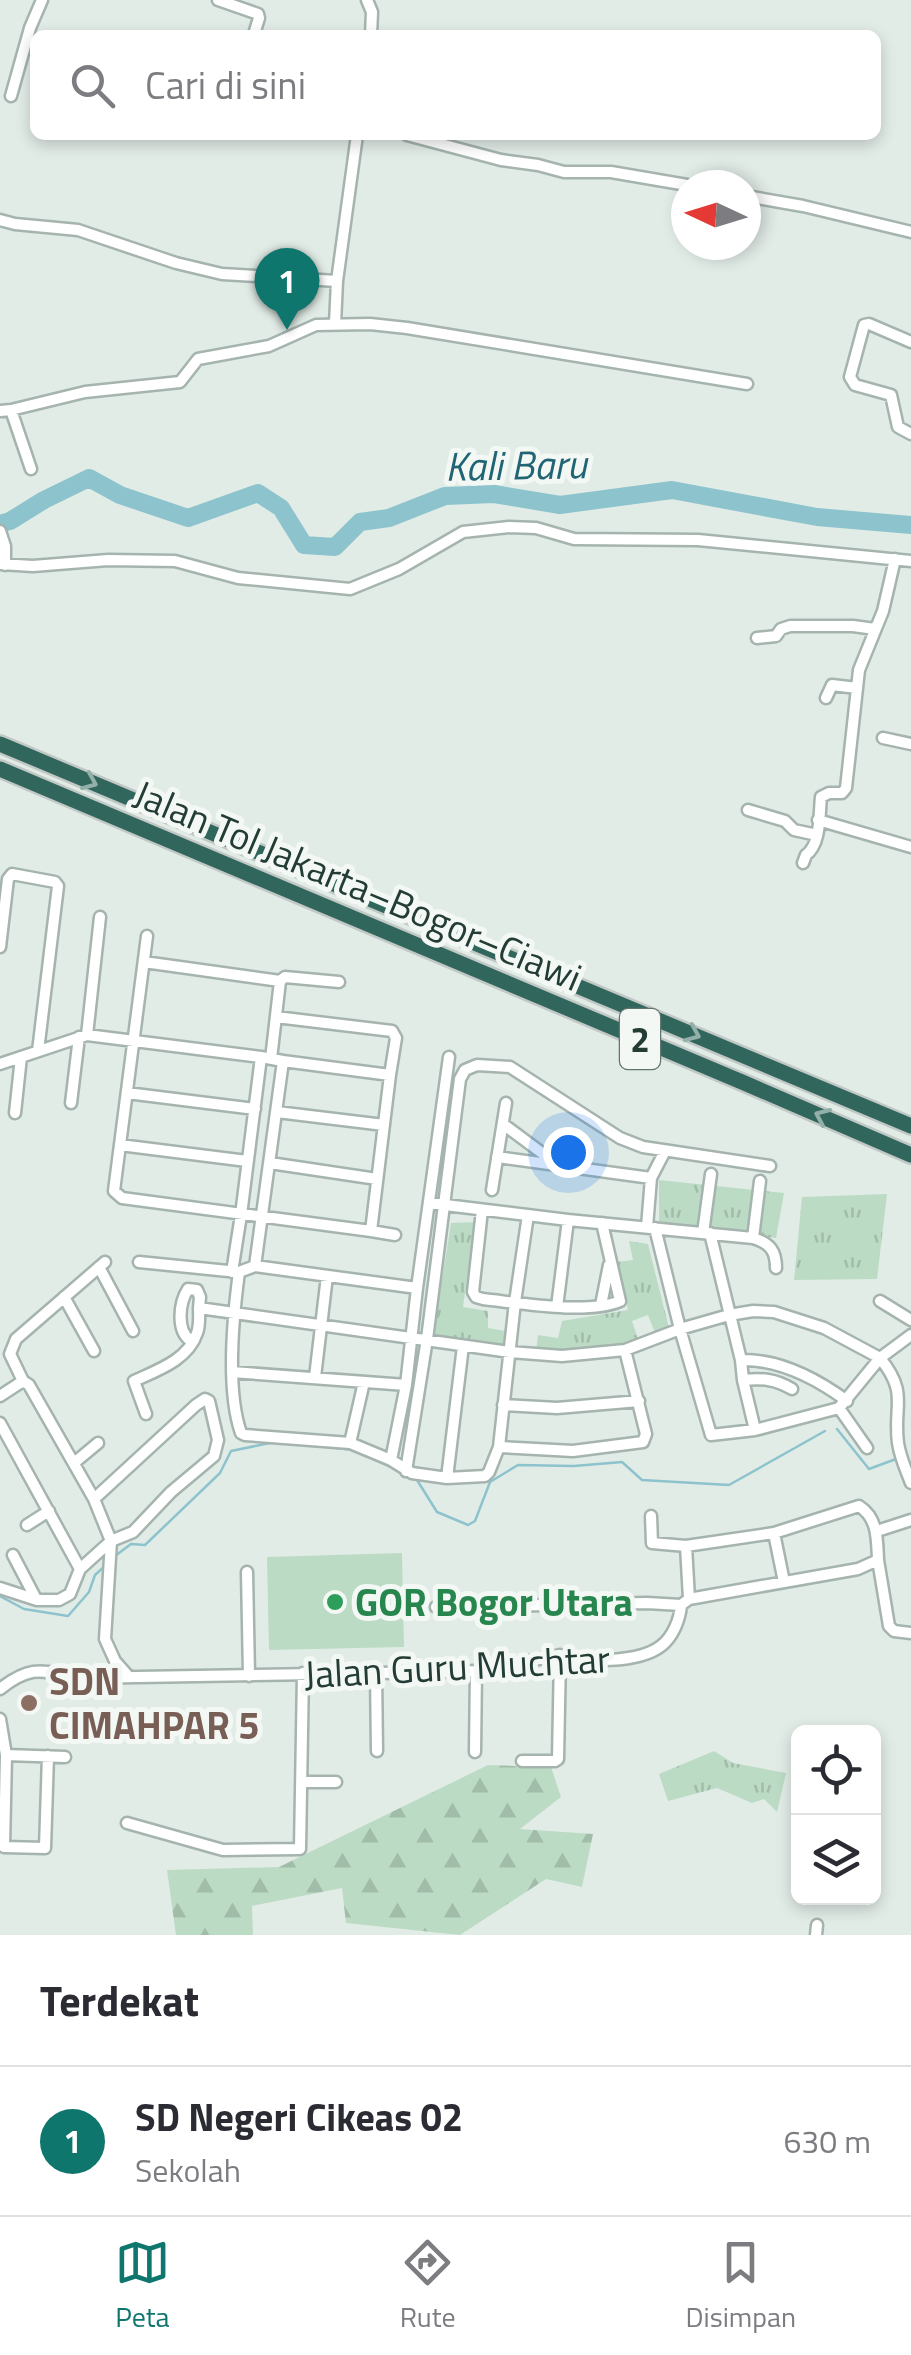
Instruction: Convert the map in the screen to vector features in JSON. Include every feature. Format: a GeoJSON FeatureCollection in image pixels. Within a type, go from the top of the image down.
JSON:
{"type":"FeatureCollection","features":[{"type":"Feature","properties":{"kind":"highway","name":"Jalan Tol Jakarta–Bogor–Ciawi"},"geometry":{"type":"LineString","coordinates":[[0,744],[911,1126]]}},
{"type":"Feature","properties":{"kind":"highway","name":"Jalan Tol Jakarta–Bogor–Ciawi"},"geometry":{"type":"LineString","coordinates":[[0,769],[911,1155]]}},
{"type":"Feature","properties":{"kind":"highway"},"geometry":{"type":"LineString","coordinates":[[369,924],[378,901]]}},
{"type":"Feature","properties":{"kind":"street"},"geometry":{"type":"LineString","coordinates":[[11,96],[42,0]]}},
{"type":"Feature","properties":{"kind":"street"},"geometry":{"type":"LineString","coordinates":[[218,0],[258,14],[255,30]]}},
{"type":"Feature","properties":{"kind":"street"},"geometry":{"type":"LineString","coordinates":[[367,0],[372,12],[371,30]]}},
{"type":"Feature","properties":{"kind":"street"},"geometry":{"type":"LineString","coordinates":[[335,324],[356,140]]}},
{"type":"Feature","properties":{"kind":"street"},"geometry":{"type":"LineString","coordinates":[[425,140],[564,172],[610,172],[671,182]]}},
{"type":"Feature","properties":{"kind":"street"},"geometry":{"type":"LineString","coordinates":[[761,199],[911,232]]}},
{"type":"Feature","properties":{"kind":"street"},"geometry":{"type":"LineString","coordinates":[[0,220],[78,230],[222,274],[337,281]]}},
{"type":"Feature","properties":{"kind":"street"},"geometry":{"type":"LineString","coordinates":[[31,469],[6,411],[85,392],[180,382],[198,358],[269,346],[316,325],[407,328],[747,384]]}},
{"type":"Feature","properties":{"kind":"street"},"geometry":{"type":"LineString","coordinates":[[911,342],[864,325],[850,377],[855,385],[892,396],[898,427],[911,434]]}},
{"type":"Feature","properties":{"kind":"street"},"geometry":{"type":"LineString","coordinates":[[1,533],[5,546],[3,565],[108,560],[175,562],[238,578],[350,589],[398,569],[464,532],[509,528],[536,528],[574,539],[698,540],[911,561]]}},
{"type":"Feature","properties":{"kind":"street"},"geometry":{"type":"LineString","coordinates":[[803,864],[814,847],[821,798],[829,793],[842,794],[846,788],[861,664],[882,611],[895,558]]}},
{"type":"Feature","properties":{"kind":"street"},"geometry":{"type":"LineString","coordinates":[[757,638],[776,636],[790,626],[874,629]]}},
{"type":"Feature","properties":{"kind":"street"},"geometry":{"type":"LineString","coordinates":[[826,698],[832,684],[857,688]]}},
{"type":"Feature","properties":{"kind":"street"},"geometry":{"type":"LineString","coordinates":[[883,738],[911,744]]}},
{"type":"Feature","properties":{"kind":"street"},"geometry":{"type":"LineString","coordinates":[[748,810],[786,821],[794,830],[817,834]]}},
{"type":"Feature","properties":{"kind":"street"},"geometry":{"type":"LineString","coordinates":[[818,820],[911,847]]}},
{"type":"Feature","properties":{"kind":"street"},"geometry":{"type":"LineString","coordinates":[[0,946],[8,879],[12,874],[55,882],[58,886],[38,1051]]}},
{"type":"Feature","properties":{"kind":"street"},"geometry":{"type":"LineString","coordinates":[[71,1103],[100,917]]}},
{"type":"Feature","properties":{"kind":"street"},"geometry":{"type":"LineString","coordinates":[[147,936],[114,1191],[122,1198],[395,1236]]}},
{"type":"Feature","properties":{"kind":"street"},"geometry":{"type":"LineString","coordinates":[[144,962],[280,981]]}},
{"type":"Feature","properties":{"kind":"street"},"geometry":{"type":"LineString","coordinates":[[255,1266],[277,1112],[272,1059],[280,981],[285,977],[339,982]]}},
{"type":"Feature","properties":{"kind":"street"},"geometry":{"type":"LineString","coordinates":[[276,1017],[392,1031],[396,1038],[370,1231]]}},
{"type":"Feature","properties":{"kind":"street"},"geometry":{"type":"LineString","coordinates":[[0,1064],[83,1036],[390,1075]]}},
{"type":"Feature","properties":{"kind":"street"},"geometry":{"type":"LineString","coordinates":[[15,1113],[22,1057]]}},
{"type":"Feature","properties":{"kind":"street"},"geometry":{"type":"LineString","coordinates":[[391,1460],[406,1385],[449,1058]]}},
{"type":"Feature","properties":{"kind":"street"},"geometry":{"type":"LineString","coordinates":[[272,1059],[255,1109],[236,1272],[232,1372],[239,1429],[245,1436],[350,1443],[391,1460],[406,1471],[447,1478],[479,1477],[489,1472],[499,1446],[528,1215]]}},
{"type":"Feature","properties":{"kind":"street"},"geometry":{"type":"LineString","coordinates":[[406,1471],[460,1080],[465,1070],[472,1066],[510,1067],[620,1138],[643,1147],[770,1166]]}},
{"type":"Feature","properties":{"kind":"street"},"geometry":{"type":"LineString","coordinates":[[127,1094],[255,1109]]}},
{"type":"Feature","properties":{"kind":"street"},"geometry":{"type":"LineString","coordinates":[[492,1190],[506,1102]]}},
{"type":"Feature","properties":{"kind":"street"},"geometry":{"type":"LineString","coordinates":[[277,1112],[384,1125]]}},
{"type":"Feature","properties":{"kind":"street"},"geometry":{"type":"LineString","coordinates":[[503,1124],[558,1166]]}},
{"type":"Feature","properties":{"kind":"street"},"geometry":{"type":"LineString","coordinates":[[120,1145],[247,1161]]}},
{"type":"Feature","properties":{"kind":"street"},"geometry":{"type":"LineString","coordinates":[[665,1151],[651,1178],[651,1228],[709,1433],[718,1436],[755,1430],[843,1405],[880,1358],[911,1334]]}},
{"type":"Feature","properties":{"kind":"street"},"geometry":{"type":"LineString","coordinates":[[497,1158],[651,1178]]}},
{"type":"Feature","properties":{"kind":"street"},"geometry":{"type":"LineString","coordinates":[[270,1164],[377,1179]]}},
{"type":"Feature","properties":{"kind":"street"},"geometry":{"type":"LineString","coordinates":[[711,1174],[706,1233],[742,1360],[755,1430]]}},
{"type":"Feature","properties":{"kind":"street"},"geometry":{"type":"LineString","coordinates":[[754,1238],[760,1182]]}},
{"type":"Feature","properties":{"kind":"street"},"geometry":{"type":"LineString","coordinates":[[429,1203],[754,1238],[770,1246],[776,1268]]}},
{"type":"Feature","properties":{"kind":"street"},"geometry":{"type":"LineString","coordinates":[[482,1210],[473,1292],[476,1297],[515,1302],[557,1306],[617,1304],[620,1301],[602,1222]]}},
{"type":"Feature","properties":{"kind":"street"},"geometry":{"type":"LineString","coordinates":[[557,1306],[568,1220]]}},
{"type":"Feature","properties":{"kind":"street"},"geometry":{"type":"LineString","coordinates":[[601,1305],[610,1260]]}},
{"type":"Feature","properties":{"kind":"street"},"geometry":{"type":"LineString","coordinates":[[139,1262],[236,1272],[255,1266],[417,1288]]}},
{"type":"Feature","properties":{"kind":"street"},"geometry":{"type":"LineString","coordinates":[[129,1677],[114,1660],[104,1639],[111,1541],[94,1499],[12,1359],[13,1344],[30,1324],[102,1264],[133,1331]]}},
{"type":"Feature","properties":{"kind":"street"},"geometry":{"type":"LineString","coordinates":[[315,1377],[327,1276]]}},
{"type":"Feature","properties":{"kind":"street"},"geometry":{"type":"LineString","coordinates":[[146,1414],[134,1382],[177,1360],[197,1336],[198,1290],[188,1289],[184,1294],[181,1330],[191,1341]]}},
{"type":"Feature","properties":{"kind":"street"},"geometry":{"type":"LineString","coordinates":[[64,1297],[94,1351]]}},
{"type":"Feature","properties":{"kind":"street"},"geometry":{"type":"LineString","coordinates":[[880,1302],[911,1320]]}},
{"type":"Feature","properties":{"kind":"street"},"geometry":{"type":"LineString","coordinates":[[199,1308],[463,1346],[562,1356],[625,1350],[680,1329],[752,1311],[782,1313],[824,1328],[880,1358],[899,1393],[898,1442],[911,1482]]}},
{"type":"Feature","properties":{"kind":"street"},"geometry":{"type":"LineString","coordinates":[[447,1478],[463,1346]]}},
{"type":"Feature","properties":{"kind":"street"},"geometry":{"type":"LineString","coordinates":[[499,1446],[574,1451],[643,1442],[646,1434],[625,1350]]}},
{"type":"Feature","properties":{"kind":"street"},"geometry":{"type":"LineString","coordinates":[[742,1360],[759,1361],[808,1376],[843,1405],[867,1448]]}},
{"type":"Feature","properties":{"kind":"street"},"geometry":{"type":"LineString","coordinates":[[232,1372],[406,1385]]}},
{"type":"Feature","properties":{"kind":"street"},"geometry":{"type":"LineString","coordinates":[[743,1380],[767,1379],[792,1389]]}},
{"type":"Feature","properties":{"kind":"street"},"geometry":{"type":"LineString","coordinates":[[0,1396],[23,1381]]}},
{"type":"Feature","properties":{"kind":"street"},"geometry":{"type":"LineString","coordinates":[[350,1443],[364,1382]]}},
{"type":"Feature","properties":{"kind":"street"},"geometry":{"type":"LineString","coordinates":[[0,1588],[36,1600],[66,1597],[74,1588],[80,1569],[111,1541],[133,1532],[214,1456],[218,1440],[209,1400],[196,1405],[94,1499]]}},
{"type":"Feature","properties":{"kind":"street"},"geometry":{"type":"LineString","coordinates":[[504,1405],[557,1408],[639,1401]]}},
{"type":"Feature","properties":{"kind":"street"},"geometry":{"type":"LineString","coordinates":[[0,1423],[80,1569]]}},
{"type":"Feature","properties":{"kind":"street"},"geometry":{"type":"LineString","coordinates":[[74,1464],[98,1442]]}},
{"type":"Feature","properties":{"kind":"street"},"geometry":{"type":"LineString","coordinates":[[652,1516],[652,1543],[686,1546],[774,1532],[859,1506],[869,1514],[876,1530],[890,1626],[894,1631],[911,1632]]}},
{"type":"Feature","properties":{"kind":"street"},"geometry":{"type":"LineString","coordinates":[[27,1525],[49,1511]]}},
{"type":"Feature","properties":{"kind":"street"},"geometry":{"type":"LineString","coordinates":[[876,1530],[911,1520]]}},
{"type":"Feature","properties":{"kind":"street"},"geometry":{"type":"LineString","coordinates":[[774,1532],[784,1582]]}},
{"type":"Feature","properties":{"kind":"street"},"geometry":{"type":"LineString","coordinates":[[685,1602],[686,1546]]}},
{"type":"Feature","properties":{"kind":"street"},"geometry":{"type":"LineString","coordinates":[[13,1555],[36,1600]]}},
{"type":"Feature","properties":{"kind":"street"},"geometry":{"type":"LineString","coordinates":[[436,1607],[685,1602],[858,1569],[878,1560]]}},
{"type":"Feature","properties":{"kind":"street"},"geometry":{"type":"LineString","coordinates":[[246,1572],[249,1676]]}},
{"type":"Feature","properties":{"kind":"street","name":"Jalan Guru Muchtar"},"geometry":{"type":"LineString","coordinates":[[1,1688],[15,1677],[37,1670],[79,1678],[476,1672],[560,1655],[627,1658],[660,1648],[673,1631],[685,1602]]}},
{"type":"Feature","properties":{"kind":"street"},"geometry":{"type":"LineString","coordinates":[[522,1761],[558,1759],[560,1655]]}},
{"type":"Feature","properties":{"kind":"street"},"geometry":{"type":"LineString","coordinates":[[475,1752],[476,1672]]}},
{"type":"Feature","properties":{"kind":"street"},"geometry":{"type":"LineString","coordinates":[[128,1823],[223,1850],[300,1849],[303,1673]]}},
{"type":"Feature","properties":{"kind":"street"},"geometry":{"type":"LineString","coordinates":[[376,1674],[377,1751]]}},
{"type":"Feature","properties":{"kind":"street"},"geometry":{"type":"LineString","coordinates":[[0,1702],[1,1688]]}},
{"type":"Feature","properties":{"kind":"street"},"geometry":{"type":"LineString","coordinates":[[0,1718],[6,1755],[4,1847],[45,1848],[48,1756]]}},
{"type":"Feature","properties":{"kind":"street"},"geometry":{"type":"LineString","coordinates":[[6,1755],[64,1757]]}},
{"type":"Feature","properties":{"kind":"street"},"geometry":{"type":"LineString","coordinates":[[301,1782],[336,1782]]}},
{"type":"Feature","properties":{"kind":"green space"},"geometry":{"type":"Polygon","coordinates":[[[659,1180],[784,1193],[776,1238],[659,1223],[659,1180]]]}},
{"type":"Feature","properties":{"kind":"green space"},"geometry":{"type":"Polygon","coordinates":[[[887,1194],[877,1279],[794,1280],[802,1197],[887,1194]]]}},
{"type":"Feature","properties":{"kind":"green space"},"geometry":{"type":"Polygon","coordinates":[[[475,1222],[463,1307],[488,1311],[488,1328],[505,1331],[503,1346],[433,1336],[451,1223],[475,1222]]]}},
{"type":"Feature","properties":{"kind":"green space"},"geometry":{"type":"Polygon","coordinates":[[[629,1241],[648,1244],[669,1328],[655,1333],[648,1315],[632,1321],[639,1342],[588,1351],[536,1351],[538,1335],[558,1338],[562,1321],[628,1310],[617,1262],[633,1260],[629,1241]]]}},
{"type":"Feature","properties":{"kind":"green space","name":"GOR Bogor Utara"},"geometry":{"type":"Polygon","coordinates":[[[402,1553],[404,1647],[269,1650],[267,1557],[402,1553]]]}},
{"type":"Feature","properties":{"kind":"green space"},"geometry":{"type":"Polygon","coordinates":[[[714,1751],[733,1763],[786,1773],[777,1812],[764,1799],[752,1803],[717,1788],[668,1801],[659,1774],[714,1751]]]}},
{"type":"Feature","properties":{"kind":"green space"},"geometry":{"type":"Polygon","coordinates":[[[488,1765],[551,1767],[561,1797],[520,1829],[593,1834],[582,1887],[546,1879],[460,1935],[346,1923],[342,1888],[252,1906],[253,1935],[176,1935],[167,1870],[279,1867],[488,1765]]]}},
{"type":"Feature","properties":{"kind":"waterway","name":"Kali Baru"},"geometry":{"type":"LineString","coordinates":[[0,524],[89,478],[120,495],[188,518],[258,493],[281,508],[304,545],[335,547],[360,522],[389,518],[445,496],[494,494],[560,505],[672,490],[817,517],[911,525]]}},
{"type":"Feature","properties":{"kind":"waterway"},"geometry":{"type":"LineString","coordinates":[[837,1429],[869,1469],[896,1459]]}},
{"type":"Feature","properties":{"kind":"waterway"},"geometry":{"type":"LineString","coordinates":[[411,1477],[417,1480],[437,1512],[468,1525],[475,1521],[490,1482],[518,1465],[622,1462],[642,1480],[729,1485],[825,1431]]}},
{"type":"Feature","properties":{"kind":"waterway"},"geometry":{"type":"LineString","coordinates":[[115,1556],[131,1544],[145,1545],[220,1473],[231,1451],[275,1442]]}},
{"type":"Feature","properties":{"kind":"waterway"},"geometry":{"type":"LineString","coordinates":[[308,1445],[354,1450]]}},
{"type":"Feature","properties":{"kind":"waterway"},"geometry":{"type":"LineString","coordinates":[[361,1453],[404,1473]]}},
{"type":"Feature","properties":{"kind":"waterway"},"geometry":{"type":"LineString","coordinates":[[0,1596],[24,1609],[68,1616],[106,1565]]}},
{"type":"Feature","properties":{"kind":"place","name":"SD Negeri Cikeas 02"},"geometry":{"type":"Point","coordinates":[287,330]}},
{"type":"Feature","properties":{"kind":"place","name":"GOR Bogor Utara"},"geometry":{"type":"Point","coordinates":[335,1602]}},
{"type":"Feature","properties":{"kind":"place","name":"SDN CIMAHPAR 5"},"geometry":{"type":"Point","coordinates":[29,1703]}}]}
